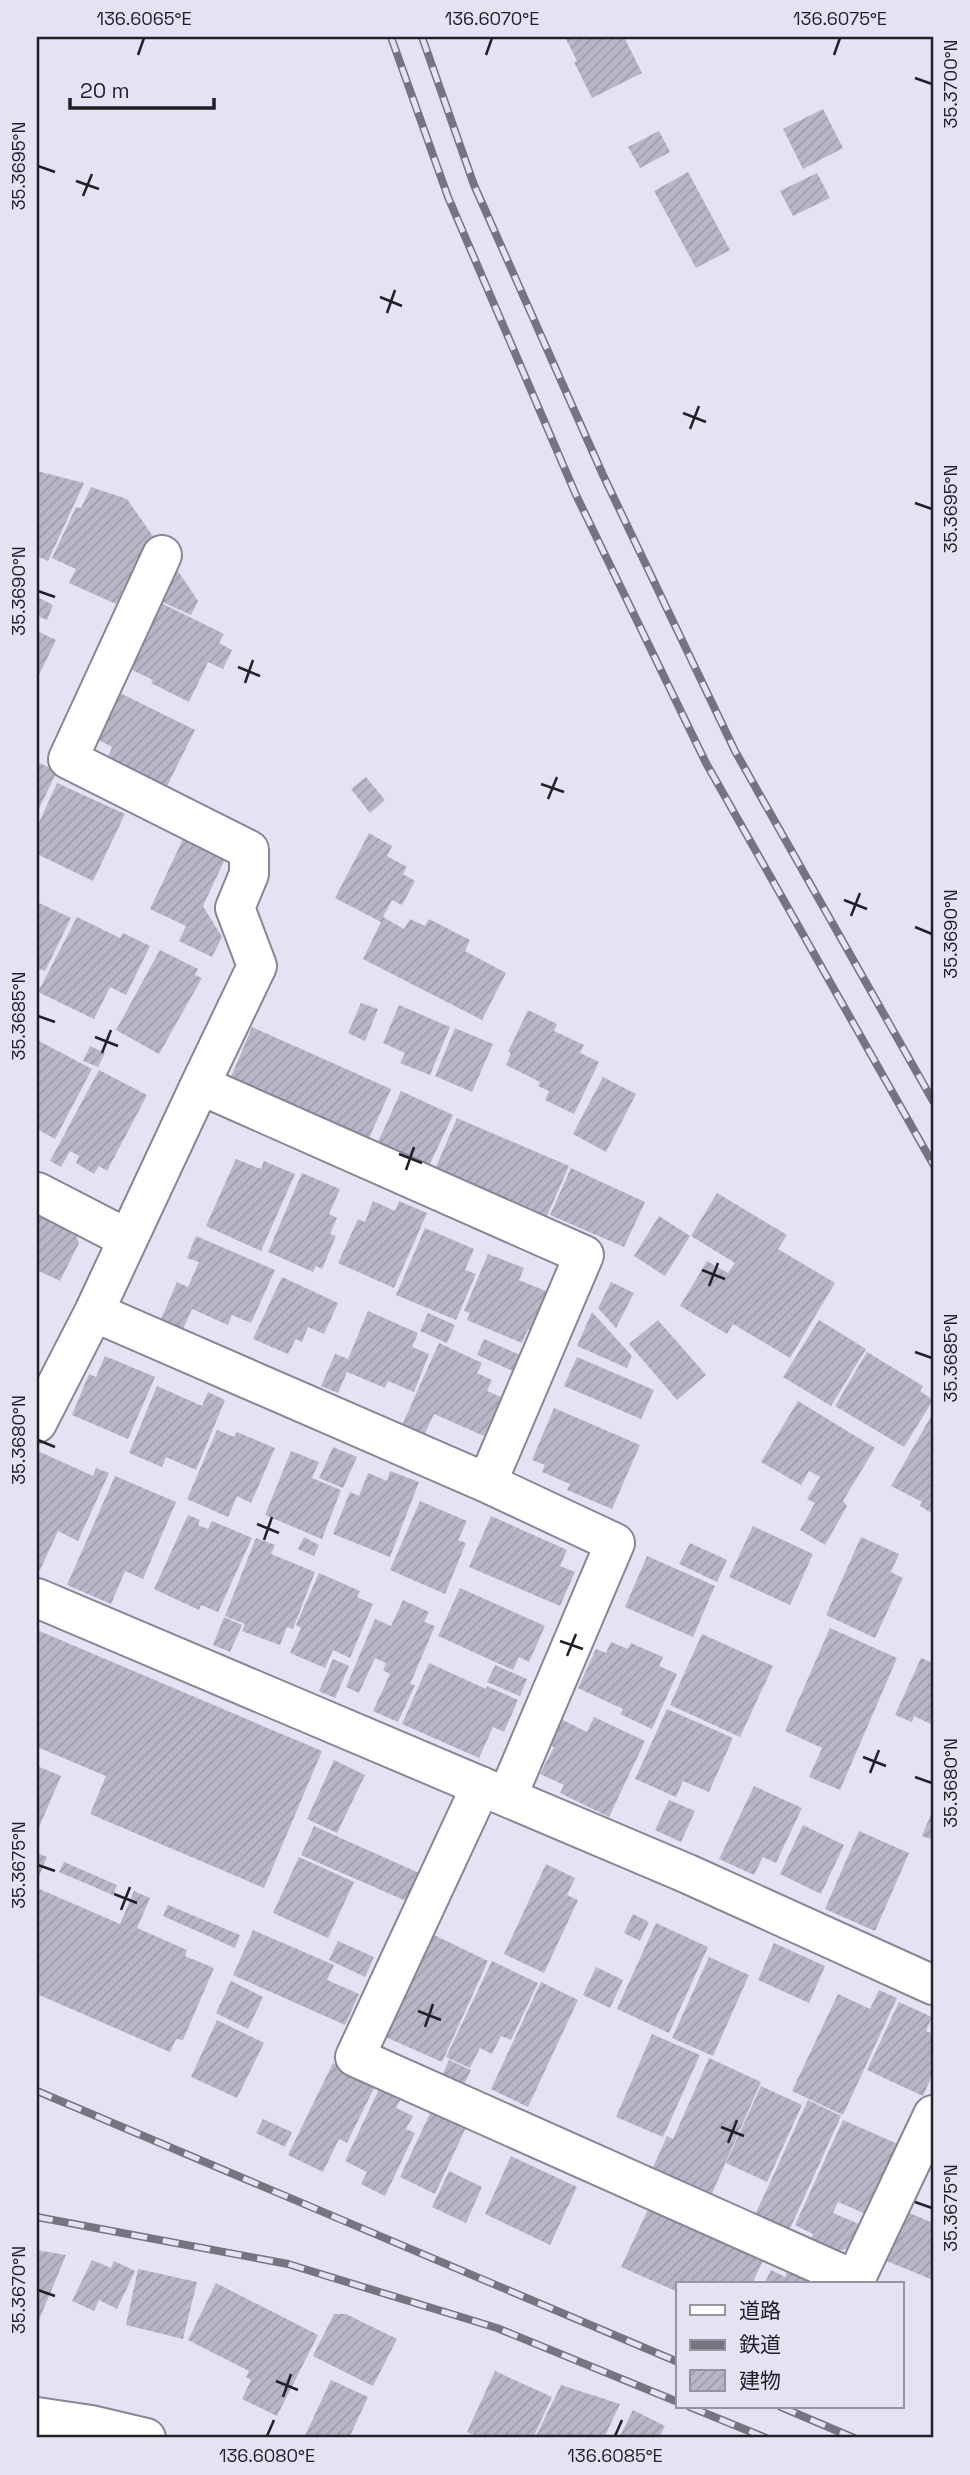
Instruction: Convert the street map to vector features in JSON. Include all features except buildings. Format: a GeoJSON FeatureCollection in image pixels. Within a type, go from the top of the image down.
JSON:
{"type":"FeatureCollection","features":[{"type":"Feature","properties":{"kind":"street"},"geometry":{"type":"LineString","coordinates":[[37,1423],[94,1312],[257,966],[235,908],[249,874],[249,850],[68,759],[162,555]]}},
{"type":"Feature","properties":{"kind":"street"},"geometry":{"type":"LineString","coordinates":[[200,1085],[584,1255],[487,1483]]}},
{"type":"Feature","properties":{"kind":"street"},"geometry":{"type":"LineString","coordinates":[[37,1192],[128,1239]]}},
{"type":"Feature","properties":{"kind":"street"},"geometry":{"type":"LineString","coordinates":[[94,1312],[487,1483],[615,1543],[494,1792],[355,2057],[855,2280],[933,2115]]}},
{"type":"Feature","properties":{"kind":"street"},"geometry":{"type":"LineString","coordinates":[[37,1598],[688,1874],[933,1985]]}},
{"type":"Feature","properties":{"kind":"street"},"geometry":{"type":"LineString","coordinates":[[37,2417],[88,2432],[146,2438]]}},
{"type":"Feature","properties":{"kind":"railway"},"geometry":{"type":"LineString","coordinates":[[391,37],[448,197],[576,495],[706,763],[933,1164]]}},
{"type":"Feature","properties":{"kind":"railway"},"geometry":{"type":"LineString","coordinates":[[422,37],[474,185],[603,475],[735,751],[933,1101]]}},
{"type":"Feature","properties":{"kind":"railway"},"geometry":{"type":"LineString","coordinates":[[37,2091],[676,2361]]}},
{"type":"Feature","properties":{"kind":"railway"},"geometry":{"type":"LineString","coordinates":[[37,2217],[288,2264],[497,2328],[676,2401]]}},
{"type":"Feature","properties":{"kind":"railway"},"geometry":{"type":"LineString","coordinates":[[692,2408],[766,2438]]}},
{"type":"Feature","properties":{"kind":"railway"},"geometry":{"type":"LineString","coordinates":[[783,2408],[854,2438]]}}]}
